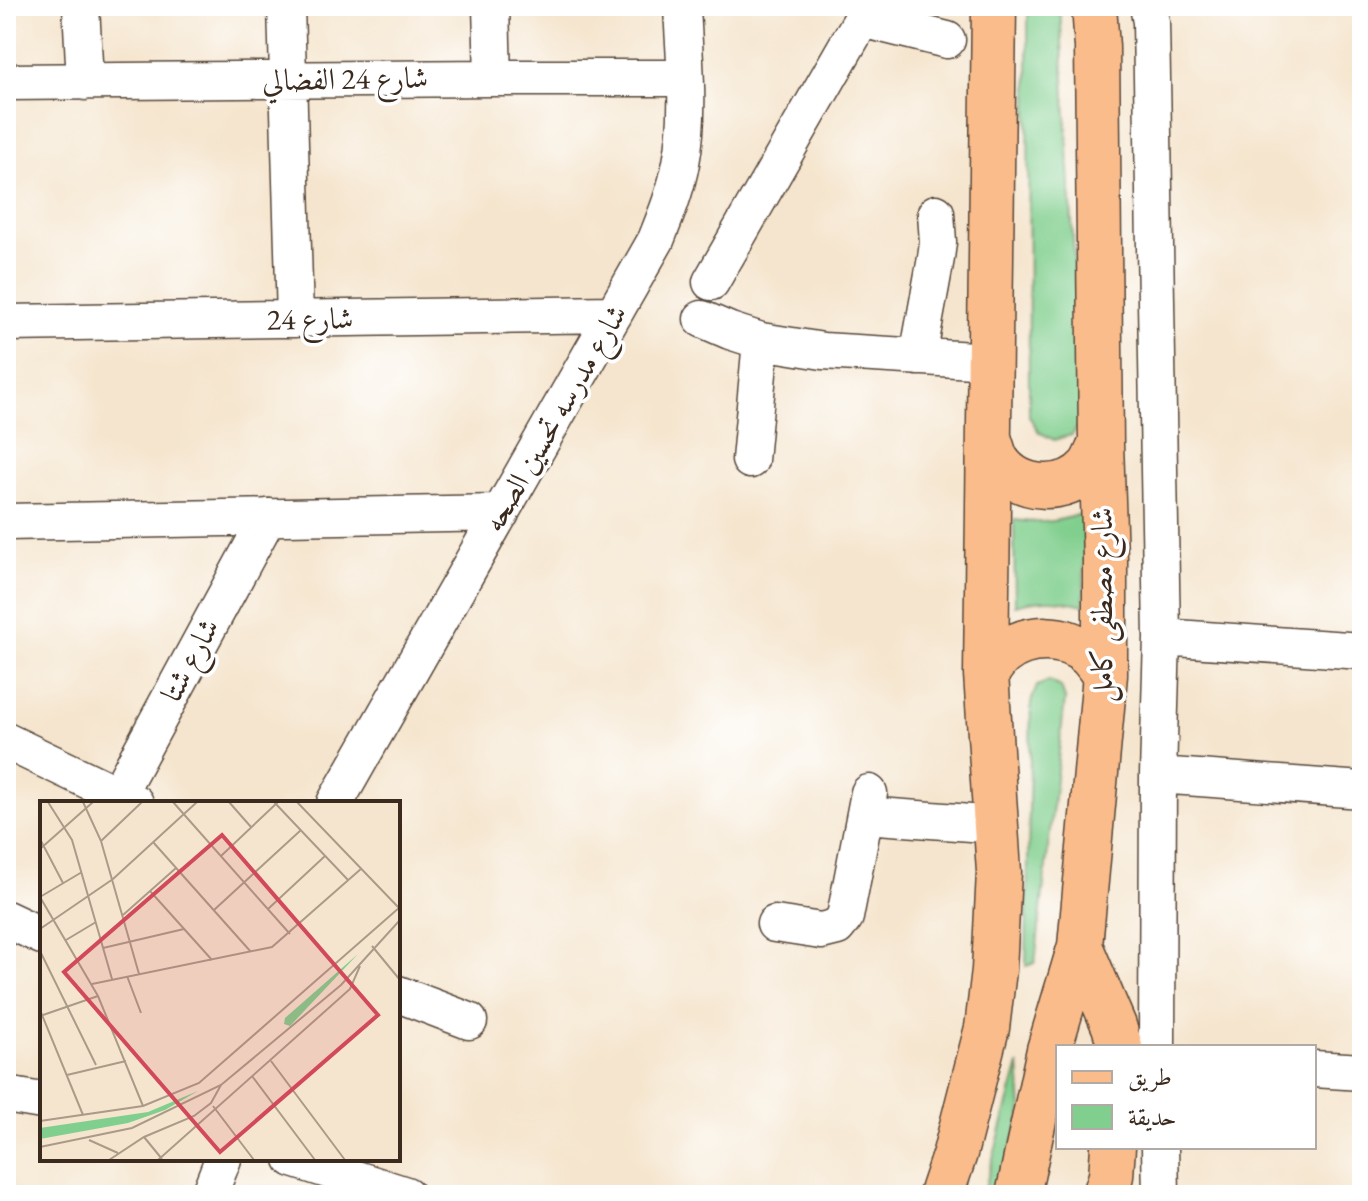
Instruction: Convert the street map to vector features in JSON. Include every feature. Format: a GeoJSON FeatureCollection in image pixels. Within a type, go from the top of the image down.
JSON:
{"type":"FeatureCollection","features":[{"type":"Feature","properties":{"kind":"main road"},"geometry":{"type":"LineString","coordinates":[[941,1195],[987,1028],[994,970],[999,872],[986,674],[994,6]]}},
{"type":"Feature","properties":{"kind":"main road","name":"شارع مصطفى كامل"},"geometry":{"type":"LineString","coordinates":[[1018,1195],[1049,1050],[1080,946],[1105,675],[1094,6]]}},
{"type":"Feature","properties":{"kind":"main road"},"geometry":{"type":"LineString","coordinates":[[989,438],[998,462],[1017,480],[1042,487],[1068,483],[1089,467],[1101,444]]}},
{"type":"Feature","properties":{"kind":"main road"},"geometry":{"type":"LineString","coordinates":[[986,674],[1001,654],[1022,642],[1046,638],[1070,643],[1080,649],[1105,675]]}},
{"type":"Feature","properties":{"kind":"main road"},"geometry":{"type":"LineString","coordinates":[[1080,946],[1119,1045]]}},
{"type":"Feature","properties":{"kind":"main road"},"geometry":{"type":"LineString","coordinates":[[1105,1195],[1111,1176],[1113,1149]]}},
{"type":"Feature","properties":{"kind":"street"},"geometry":{"type":"LineString","coordinates":[[81,6],[85,82]]}},
{"type":"Feature","properties":{"kind":"street"},"geometry":{"type":"LineString","coordinates":[[286,6],[295,319]]}},
{"type":"Feature","properties":{"kind":"street"},"geometry":{"type":"LineString","coordinates":[[491,6],[493,78]]}},
{"type":"Feature","properties":{"kind":"street","name":"شارع مدرسه تحسين الصحه"},"geometry":{"type":"LineString","coordinates":[[336,801],[656,240],[672,201],[682,161],[686,119],[682,6]]}},
{"type":"Feature","properties":{"kind":"street"},"geometry":{"type":"LineString","coordinates":[[1148,6],[1162,637],[1157,1045]]}},
{"type":"Feature","properties":{"kind":"street"},"geometry":{"type":"LineString","coordinates":[[711,282],[864,12],[947,40]]}},
{"type":"Feature","properties":{"kind":"street","name":"شارع 24 الفضالي"},"geometry":{"type":"LineString","coordinates":[[6,82],[684,78]]}},
{"type":"Feature","properties":{"kind":"street"},"geometry":{"type":"LineString","coordinates":[[918,357],[936,258],[936,213]]}},
{"type":"Feature","properties":{"kind":"street","name":"شارع 24"},"geometry":{"type":"LineString","coordinates":[[6,323],[614,314]]}},
{"type":"Feature","properties":{"kind":"street"},"geometry":{"type":"LineString","coordinates":[[702,319],[761,341],[823,351],[990,361]]}},
{"type":"Feature","properties":{"kind":"street"},"geometry":{"type":"LineString","coordinates":[[750,460],[761,341]]}},
{"type":"Feature","properties":{"kind":"street"},"geometry":{"type":"LineString","coordinates":[[6,522],[501,513]]}},
{"type":"Feature","properties":{"kind":"street","name":"شارع شتا"},"geometry":{"type":"LineString","coordinates":[[122,800],[268,517]]}},
{"type":"Feature","properties":{"kind":"street"},"geometry":{"type":"LineString","coordinates":[[1162,637],[1362,651]]}},
{"type":"Feature","properties":{"kind":"street"},"geometry":{"type":"LineString","coordinates":[[6,741],[122,800]]}},
{"type":"Feature","properties":{"kind":"street"},"geometry":{"type":"LineString","coordinates":[[1158,775],[1362,790]]}},
{"type":"Feature","properties":{"kind":"street"},"geometry":{"type":"LineString","coordinates":[[775,924],[821,931],[837,927],[845,917],[867,804],[997,825]]}},
{"type":"Feature","properties":{"kind":"street"},"geometry":{"type":"LineString","coordinates":[[6,919],[40,935]]}},
{"type":"Feature","properties":{"kind":"street"},"geometry":{"type":"LineString","coordinates":[[400,995],[469,1021]]}},
{"type":"Feature","properties":{"kind":"street"},"geometry":{"type":"LineString","coordinates":[[1316,1069],[1362,1072]]}},
{"type":"Feature","properties":{"kind":"street"},"geometry":{"type":"LineString","coordinates":[[6,1095],[40,1101]]}},
{"type":"Feature","properties":{"kind":"street"},"geometry":{"type":"LineString","coordinates":[[1160,1149],[1161,1195]]}},
{"type":"Feature","properties":{"kind":"street"},"geometry":{"type":"LineString","coordinates":[[209,1195],[222,1161]]}},
{"type":"Feature","properties":{"kind":"street"},"geometry":{"type":"LineString","coordinates":[[299,1161],[406,1195]]}},
{"type":"Feature","properties":{"kind":"green space"},"geometry":{"type":"Polygon","coordinates":[[[1028,6],[1060,6],[1083,420],[1072,435],[1054,440],[1039,432],[1029,416],[1028,6]]]}},
{"type":"Feature","properties":{"kind":"green space"},"geometry":{"type":"Polygon","coordinates":[[[1084,513],[1084,605],[1050,600],[1015,605],[1014,520],[1049,521],[1084,513]]]}},
{"type":"Feature","properties":{"kind":"green space"},"geometry":{"type":"Polygon","coordinates":[[[1049,681],[1061,687],[1065,699],[1035,963],[1026,966],[1031,702],[1037,686],[1049,681]]]}},
{"type":"Feature","properties":{"kind":"green space"},"geometry":{"type":"Polygon","coordinates":[[[1019,1064],[1022,1111],[998,1195],[983,1195],[1019,1064]]]}}]}
